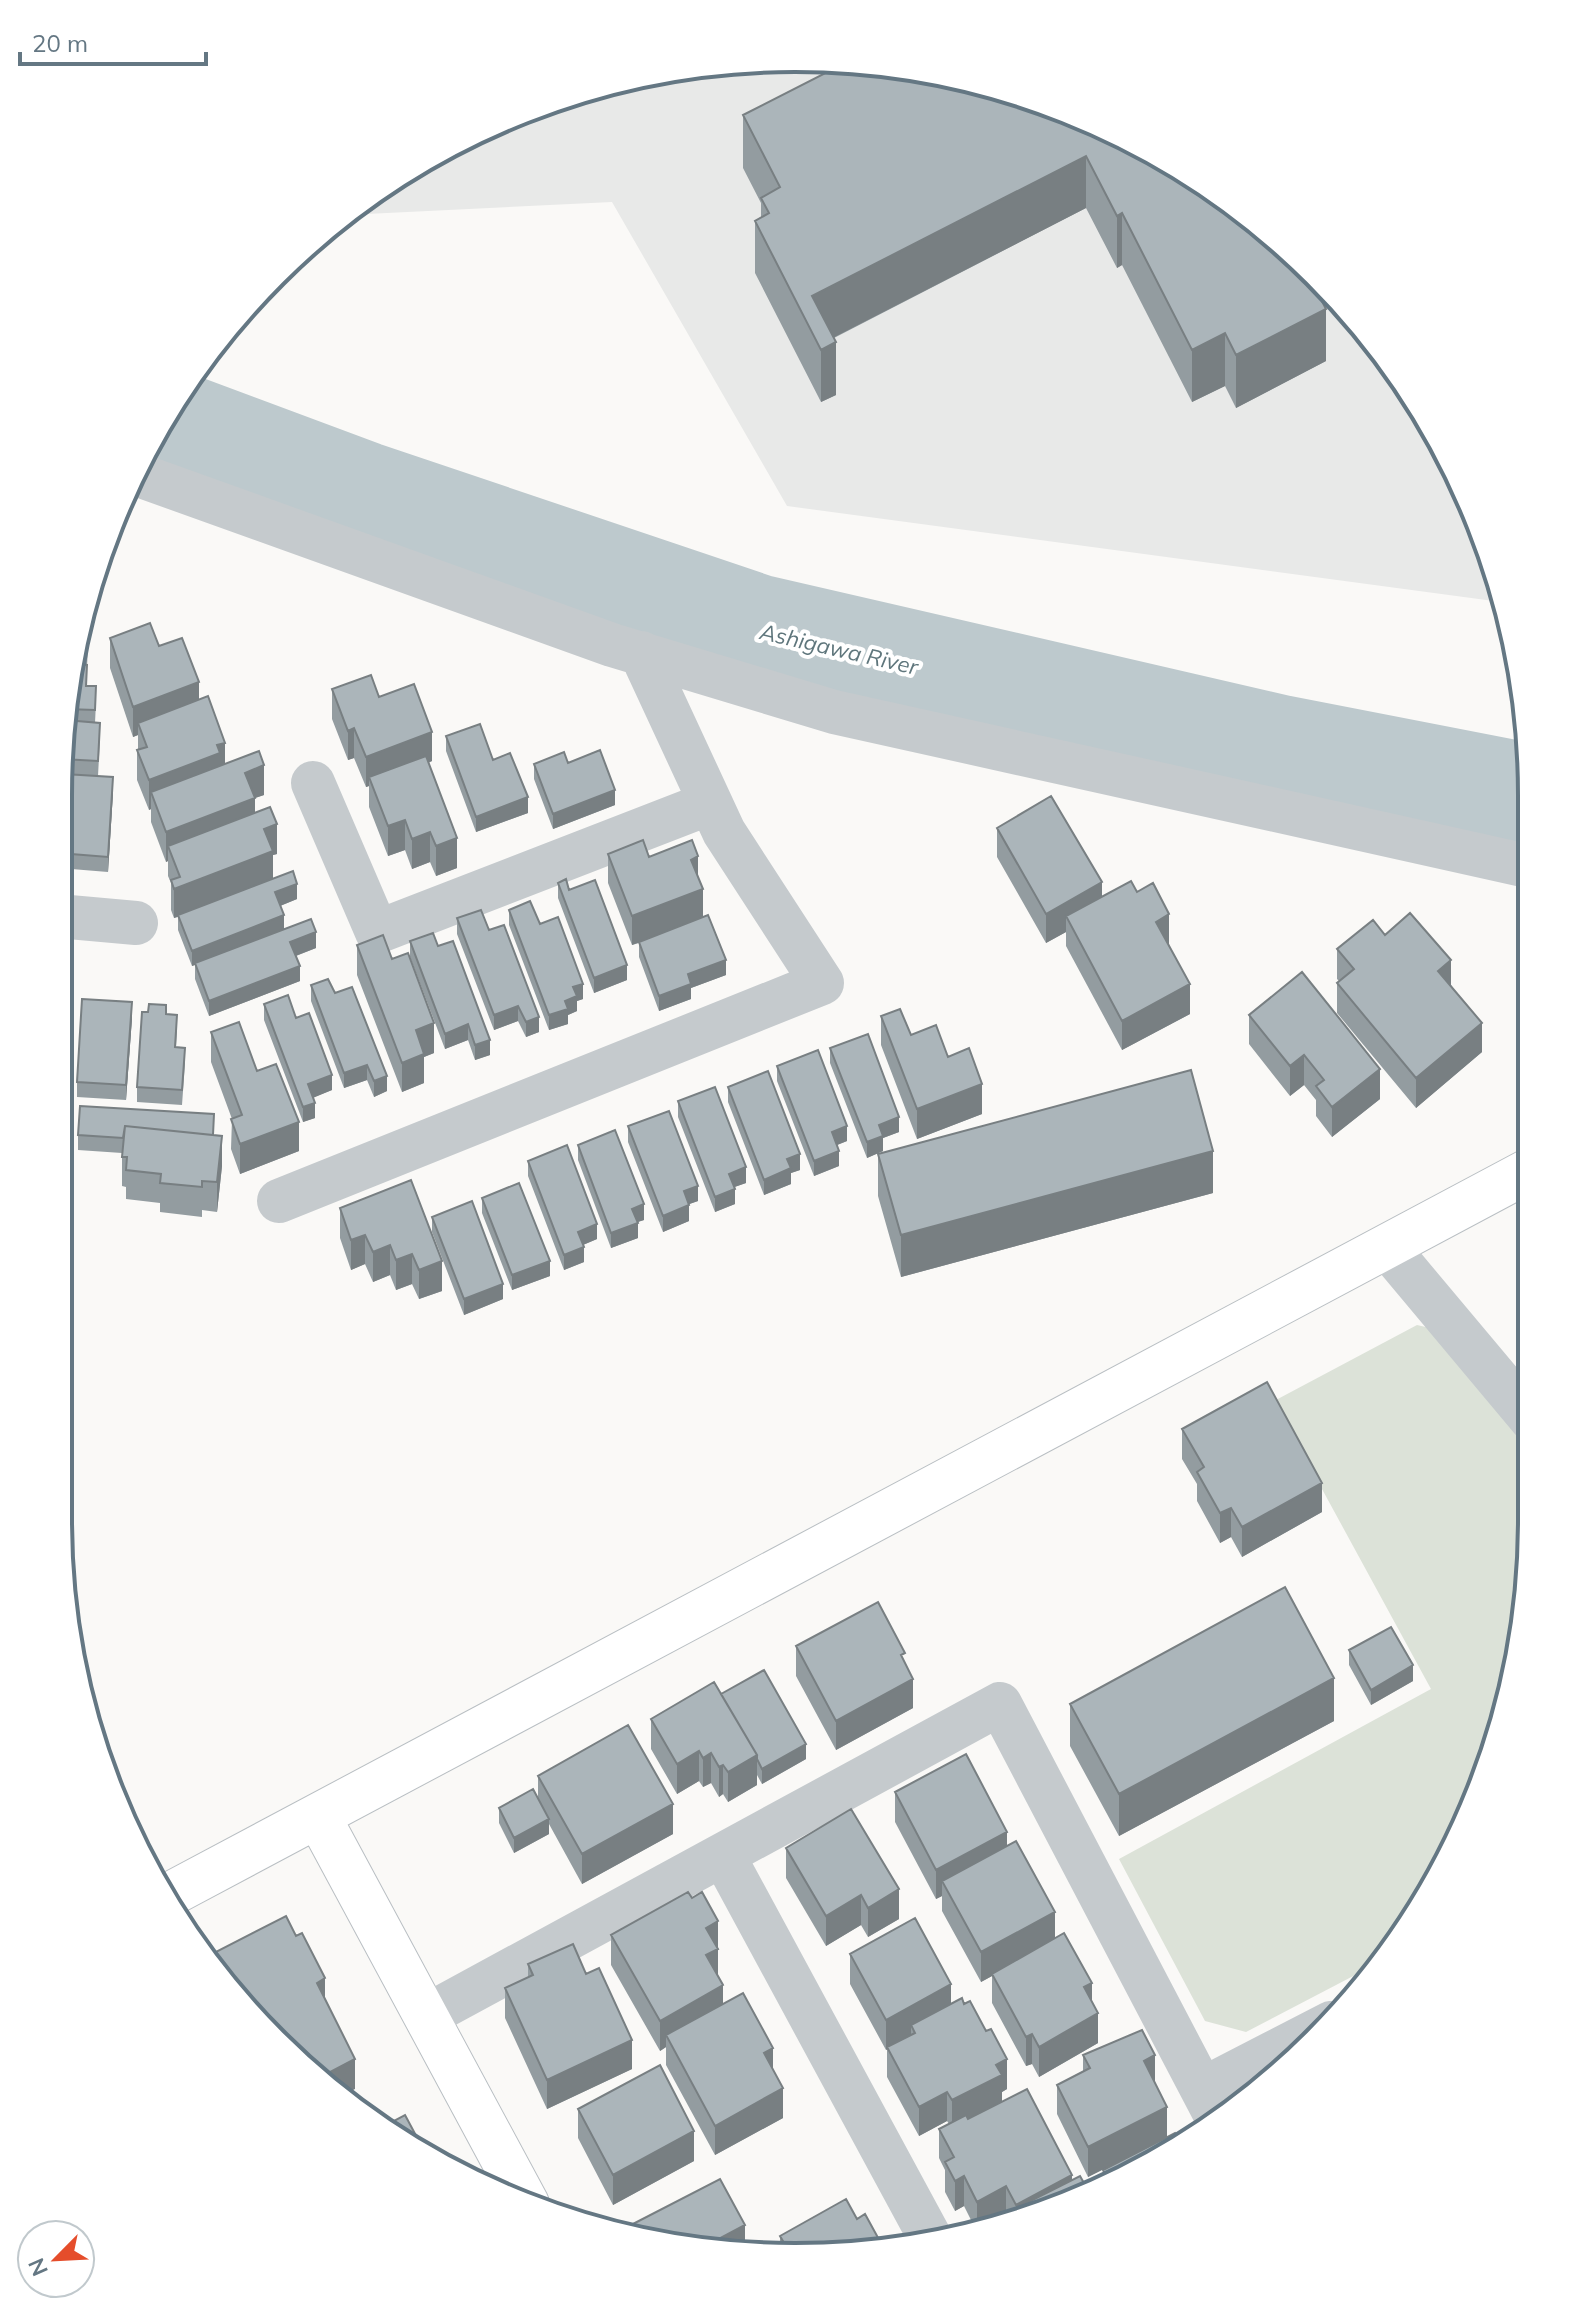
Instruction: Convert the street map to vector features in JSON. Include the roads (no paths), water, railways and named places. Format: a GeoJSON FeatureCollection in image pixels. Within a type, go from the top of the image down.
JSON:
{"type":"FeatureCollection","features":[{"type":"Feature","properties":{"kind":"street"},"geometry":{"type":"LineString","coordinates":[[146,478],[641,653],[834,712],[1518,864]]}},
{"type":"Feature","properties":{"kind":"street"},"geometry":{"type":"LineString","coordinates":[[279,1201],[822,983],[764,899],[710,803],[641,653]]}},
{"type":"Feature","properties":{"kind":"street"},"geometry":{"type":"LineString","coordinates":[[313,783],[377,932],[710,803]]}},
{"type":"Feature","properties":{"kind":"street"},"geometry":{"type":"LineString","coordinates":[[72,917],[136,923]]}},
{"type":"Feature","properties":{"kind":"street"},"geometry":{"type":"LineString","coordinates":[[175,1892],[1518,1177]]}},
{"type":"Feature","properties":{"kind":"street"},"geometry":{"type":"LineString","coordinates":[[1387,1247],[1518,1403]]}},
{"type":"Feature","properties":{"kind":"street"},"geometry":{"type":"LineString","coordinates":[[426,2016],[1000,1704],[1209,2102],[1281,2056]]}},
{"type":"Feature","properties":{"kind":"street"},"geometry":{"type":"LineString","coordinates":[[318,1816],[519,2188]]}},
{"type":"Feature","properties":{"kind":"street"},"geometry":{"type":"LineString","coordinates":[[723,1855],[926,2231]]}},
{"type":"Feature","properties":{"kind":"waterway","name":"Ashigawa River"},"geometry":{"type":"LineString","coordinates":[[173,427],[362,497],[756,630],[1280,751],[1518,797]]}}]}
